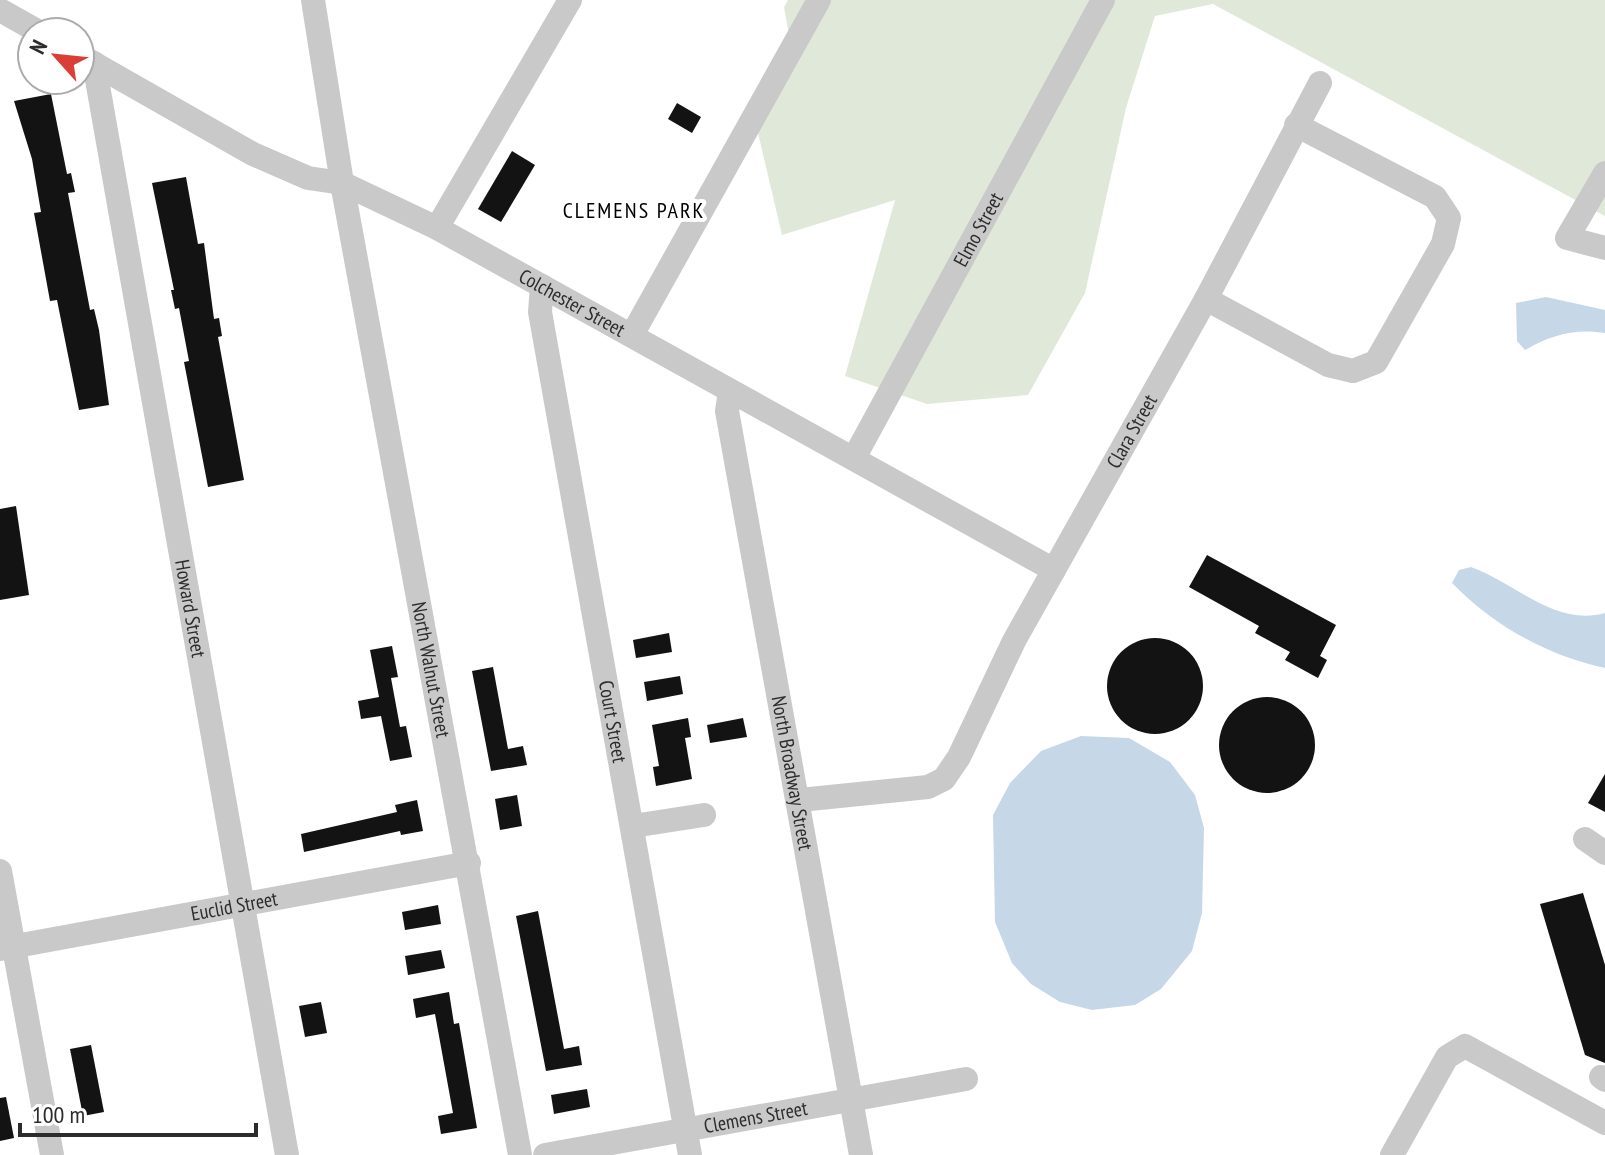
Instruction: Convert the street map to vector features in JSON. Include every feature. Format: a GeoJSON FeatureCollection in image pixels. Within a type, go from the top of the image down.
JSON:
{"type":"FeatureCollection","features":[{"type":"Feature","properties":{"kind":"street","name":"North Walnut Street"},"geometry":{"type":"LineString","coordinates":[[313,0],[342,183],[469,863],[520,1155]]}},
{"type":"Feature","properties":{"kind":"street"},"geometry":{"type":"LineString","coordinates":[[437,228],[570,0]]}},
{"type":"Feature","properties":{"kind":"street"},"geometry":{"type":"LineString","coordinates":[[632,335],[819,0]]}},
{"type":"Feature","properties":{"kind":"street","name":"Elmo Street"},"geometry":{"type":"LineString","coordinates":[[854,458],[1103,0]]}},
{"type":"Feature","properties":{"kind":"street","name":"Colchester Street"},"geometry":{"type":"LineString","coordinates":[[96,64],[253,154],[308,178],[342,183],[437,228],[1054,570]]}},
{"type":"Feature","properties":{"kind":"street","name":"Clara Street"},"geometry":{"type":"LineString","coordinates":[[800,800],[928,787],[944,779],[959,757],[1014,641],[1206,299],[1320,83]]}},
{"type":"Feature","properties":{"kind":"street","name":"Howard Street"},"geometry":{"type":"LineString","coordinates":[[94,96],[287,1155]]}},
{"type":"Feature","properties":{"kind":"street"},"geometry":{"type":"LineString","coordinates":[[1206,299],[1328,365],[1353,371],[1376,362],[1443,244],[1449,218],[1435,197],[1296,125]]}},
{"type":"Feature","properties":{"kind":"street"},"geometry":{"type":"LineString","coordinates":[[1605,173],[1567,238],[1605,248]]}},
{"type":"Feature","properties":{"kind":"street","name":"Court Street"},"geometry":{"type":"LineString","coordinates":[[542,286],[540,312],[690,1155]]}},
{"type":"Feature","properties":{"kind":"street","name":"North Broadway Street"},"geometry":{"type":"LineString","coordinates":[[730,391],[727,411],[800,800],[861,1155]]}},
{"type":"Feature","properties":{"kind":"street"},"geometry":{"type":"LineString","coordinates":[[633,826],[704,815]]}},
{"type":"Feature","properties":{"kind":"street","name":"Euclid Street"},"geometry":{"type":"LineString","coordinates":[[7,947],[469,863]]}},
{"type":"Feature","properties":{"kind":"street"},"geometry":{"type":"LineString","coordinates":[[0,871],[7,947],[52,1155]]}},
{"type":"Feature","properties":{"kind":"street"},"geometry":{"type":"LineString","coordinates":[[1392,1155],[1447,1057],[1465,1046],[1605,1123]]}},
{"type":"Feature","properties":{"kind":"street","name":"Clemens Street"},"geometry":{"type":"LineString","coordinates":[[545,1155],[966,1079]]}},
{"type":"Feature","properties":{"kind":"green space"},"geometry":{"type":"Polygon","coordinates":[[[788,0],[1605,0],[1605,216],[1213,4],[1155,16],[1126,108],[1085,293],[1028,395],[927,404],[845,376],[895,200],[782,235],[754,116],[795,68],[784,7],[788,0]]]}},
{"type":"Feature","properties":{"kind":"water"},"geometry":{"type":"Polygon","coordinates":[[[1546,297],[1605,310],[1605,333],[1584,331],[1564,334],[1525,350],[1517,341],[1516,303],[1546,297]]]}},
{"type":"Feature","properties":{"kind":"water"},"geometry":{"type":"Polygon","coordinates":[[[1471,567],[1552,609],[1587,616],[1605,613],[1605,668],[1542,647],[1485,613],[1452,583],[1459,570],[1471,567]]]}},
{"type":"Feature","properties":{"kind":"water"},"geometry":{"type":"Polygon","coordinates":[[[1081,736],[1129,738],[1170,762],[1195,795],[1204,828],[1202,913],[1192,951],[1161,989],[1135,1005],[1092,1010],[1060,1002],[1031,984],[1012,963],[995,922],[993,815],[1010,783],[1041,751],[1081,736]]]}},
{"type":"Feature","properties":{"kind":"building"},"geometry":{"type":"Polygon","coordinates":[[[51,96],[67,174],[71,173],[75,192],[68,193],[90,310],[94,309],[99,330],[109,405],[79,410],[57,300],[50,301],[34,213],[41,212],[32,159],[14,101],[51,96]]]}},
{"type":"Feature","properties":{"kind":"building"},"geometry":{"type":"Polygon","coordinates":[[[677,103],[701,117],[692,133],[668,119],[677,103]]]}},
{"type":"Feature","properties":{"kind":"building"},"geometry":{"type":"Polygon","coordinates":[[[512,151],[535,165],[501,222],[478,209],[512,151]]]}},
{"type":"Feature","properties":{"kind":"building"},"geometry":{"type":"Polygon","coordinates":[[[186,177],[198,244],[204,243],[214,319],[219,318],[222,336],[218,337],[244,480],[208,487],[184,362],[189,361],[179,308],[175,309],[171,290],[174,290],[152,183],[186,177]]]}},
{"type":"Feature","properties":{"kind":"building"},"geometry":{"type":"Polygon","coordinates":[[[16,506],[29,595],[0,600],[0,509],[16,506]]]}},
{"type":"Feature","properties":{"kind":"building"},"geometry":{"type":"Polygon","coordinates":[[[1207,555],[1336,625],[1320,656],[1327,660],[1318,678],[1285,660],[1290,652],[1255,633],[1259,626],[1189,587],[1207,555]]]}},
{"type":"Feature","properties":{"kind":"building"},"geometry":{"type":"Polygon","coordinates":[[[669,633],[672,652],[636,658],[633,640],[669,633]]]}},
{"type":"Feature","properties":{"kind":"building"},"geometry":{"type":"Polygon","coordinates":[[[1155,638],[1173,642],[1189,652],[1199,668],[1203,686],[1199,704],[1189,720],[1173,730],[1155,734],[1137,730],[1121,720],[1111,704],[1107,686],[1111,668],[1121,652],[1137,642],[1155,638]]]}},
{"type":"Feature","properties":{"kind":"building"},"geometry":{"type":"Polygon","coordinates":[[[392,646],[398,677],[391,678],[400,727],[406,726],[412,757],[390,761],[381,716],[361,719],[358,701],[379,697],[370,650],[392,646]]]}},
{"type":"Feature","properties":{"kind":"building"},"geometry":{"type":"Polygon","coordinates":[[[493,667],[508,749],[523,746],[527,765],[491,771],[472,671],[493,667]]]}},
{"type":"Feature","properties":{"kind":"building"},"geometry":{"type":"Polygon","coordinates":[[[680,676],[683,694],[647,701],[644,682],[680,676]]]}},
{"type":"Feature","properties":{"kind":"building"},"geometry":{"type":"Polygon","coordinates":[[[1267,697],[1285,701],[1301,711],[1311,727],[1315,745],[1311,763],[1301,779],[1285,789],[1267,793],[1249,789],[1233,779],[1223,763],[1219,745],[1223,727],[1233,711],[1249,701],[1267,697]]]}},
{"type":"Feature","properties":{"kind":"building"},"geometry":{"type":"Polygon","coordinates":[[[688,718],[691,737],[685,738],[692,779],[656,786],[653,767],[659,766],[652,725],[688,718]]]}},
{"type":"Feature","properties":{"kind":"building"},"geometry":{"type":"Polygon","coordinates":[[[743,718],[747,737],[710,743],[707,725],[743,718]]]}},
{"type":"Feature","properties":{"kind":"building"},"geometry":{"type":"Polygon","coordinates":[[[1605,774],[1605,812],[1588,803],[1605,774]]]}},
{"type":"Feature","properties":{"kind":"building"},"geometry":{"type":"Polygon","coordinates":[[[517,795],[522,826],[500,830],[495,799],[517,795]]]}},
{"type":"Feature","properties":{"kind":"building"},"geometry":{"type":"Polygon","coordinates":[[[417,800],[423,831],[401,835],[400,831],[304,852],[301,834],[397,812],[395,805],[417,800]]]}},
{"type":"Feature","properties":{"kind":"building"},"geometry":{"type":"Polygon","coordinates":[[[1583,893],[1605,965],[1605,1063],[1585,1055],[1540,904],[1583,893]]]}},
{"type":"Feature","properties":{"kind":"building"},"geometry":{"type":"Polygon","coordinates":[[[438,905],[441,924],[405,930],[402,912],[438,905]]]}},
{"type":"Feature","properties":{"kind":"building"},"geometry":{"type":"Polygon","coordinates":[[[538,911],[564,1049],[579,1046],[582,1065],[546,1071],[516,916],[538,911]]]}},
{"type":"Feature","properties":{"kind":"building"},"geometry":{"type":"Polygon","coordinates":[[[441,950],[445,968],[408,975],[405,956],[441,950]]]}},
{"type":"Feature","properties":{"kind":"building"},"geometry":{"type":"Polygon","coordinates":[[[449,992],[454,1024],[459,1023],[477,1128],[441,1134],[438,1116],[453,1113],[435,1014],[416,1018],[413,999],[449,992]]]}},
{"type":"Feature","properties":{"kind":"building"},"geometry":{"type":"Polygon","coordinates":[[[321,1002],[327,1033],[305,1037],[299,1006],[321,1002]]]}},
{"type":"Feature","properties":{"kind":"building"},"geometry":{"type":"Polygon","coordinates":[[[91,1045],[104,1112],[83,1116],[70,1049],[91,1045]]]}},
{"type":"Feature","properties":{"kind":"building"},"geometry":{"type":"Polygon","coordinates":[[[587,1089],[590,1107],[554,1114],[551,1095],[587,1089]]]}},
{"type":"Feature","properties":{"kind":"building"},"geometry":{"type":"Polygon","coordinates":[[[6,1097],[14,1138],[0,1141],[0,1098],[6,1097]]]}},
{"type":"Feature","properties":{"kind":"district","name":"CLEMENS PARK"},"geometry":{"type":"Point","coordinates":[634,210]}}]}
